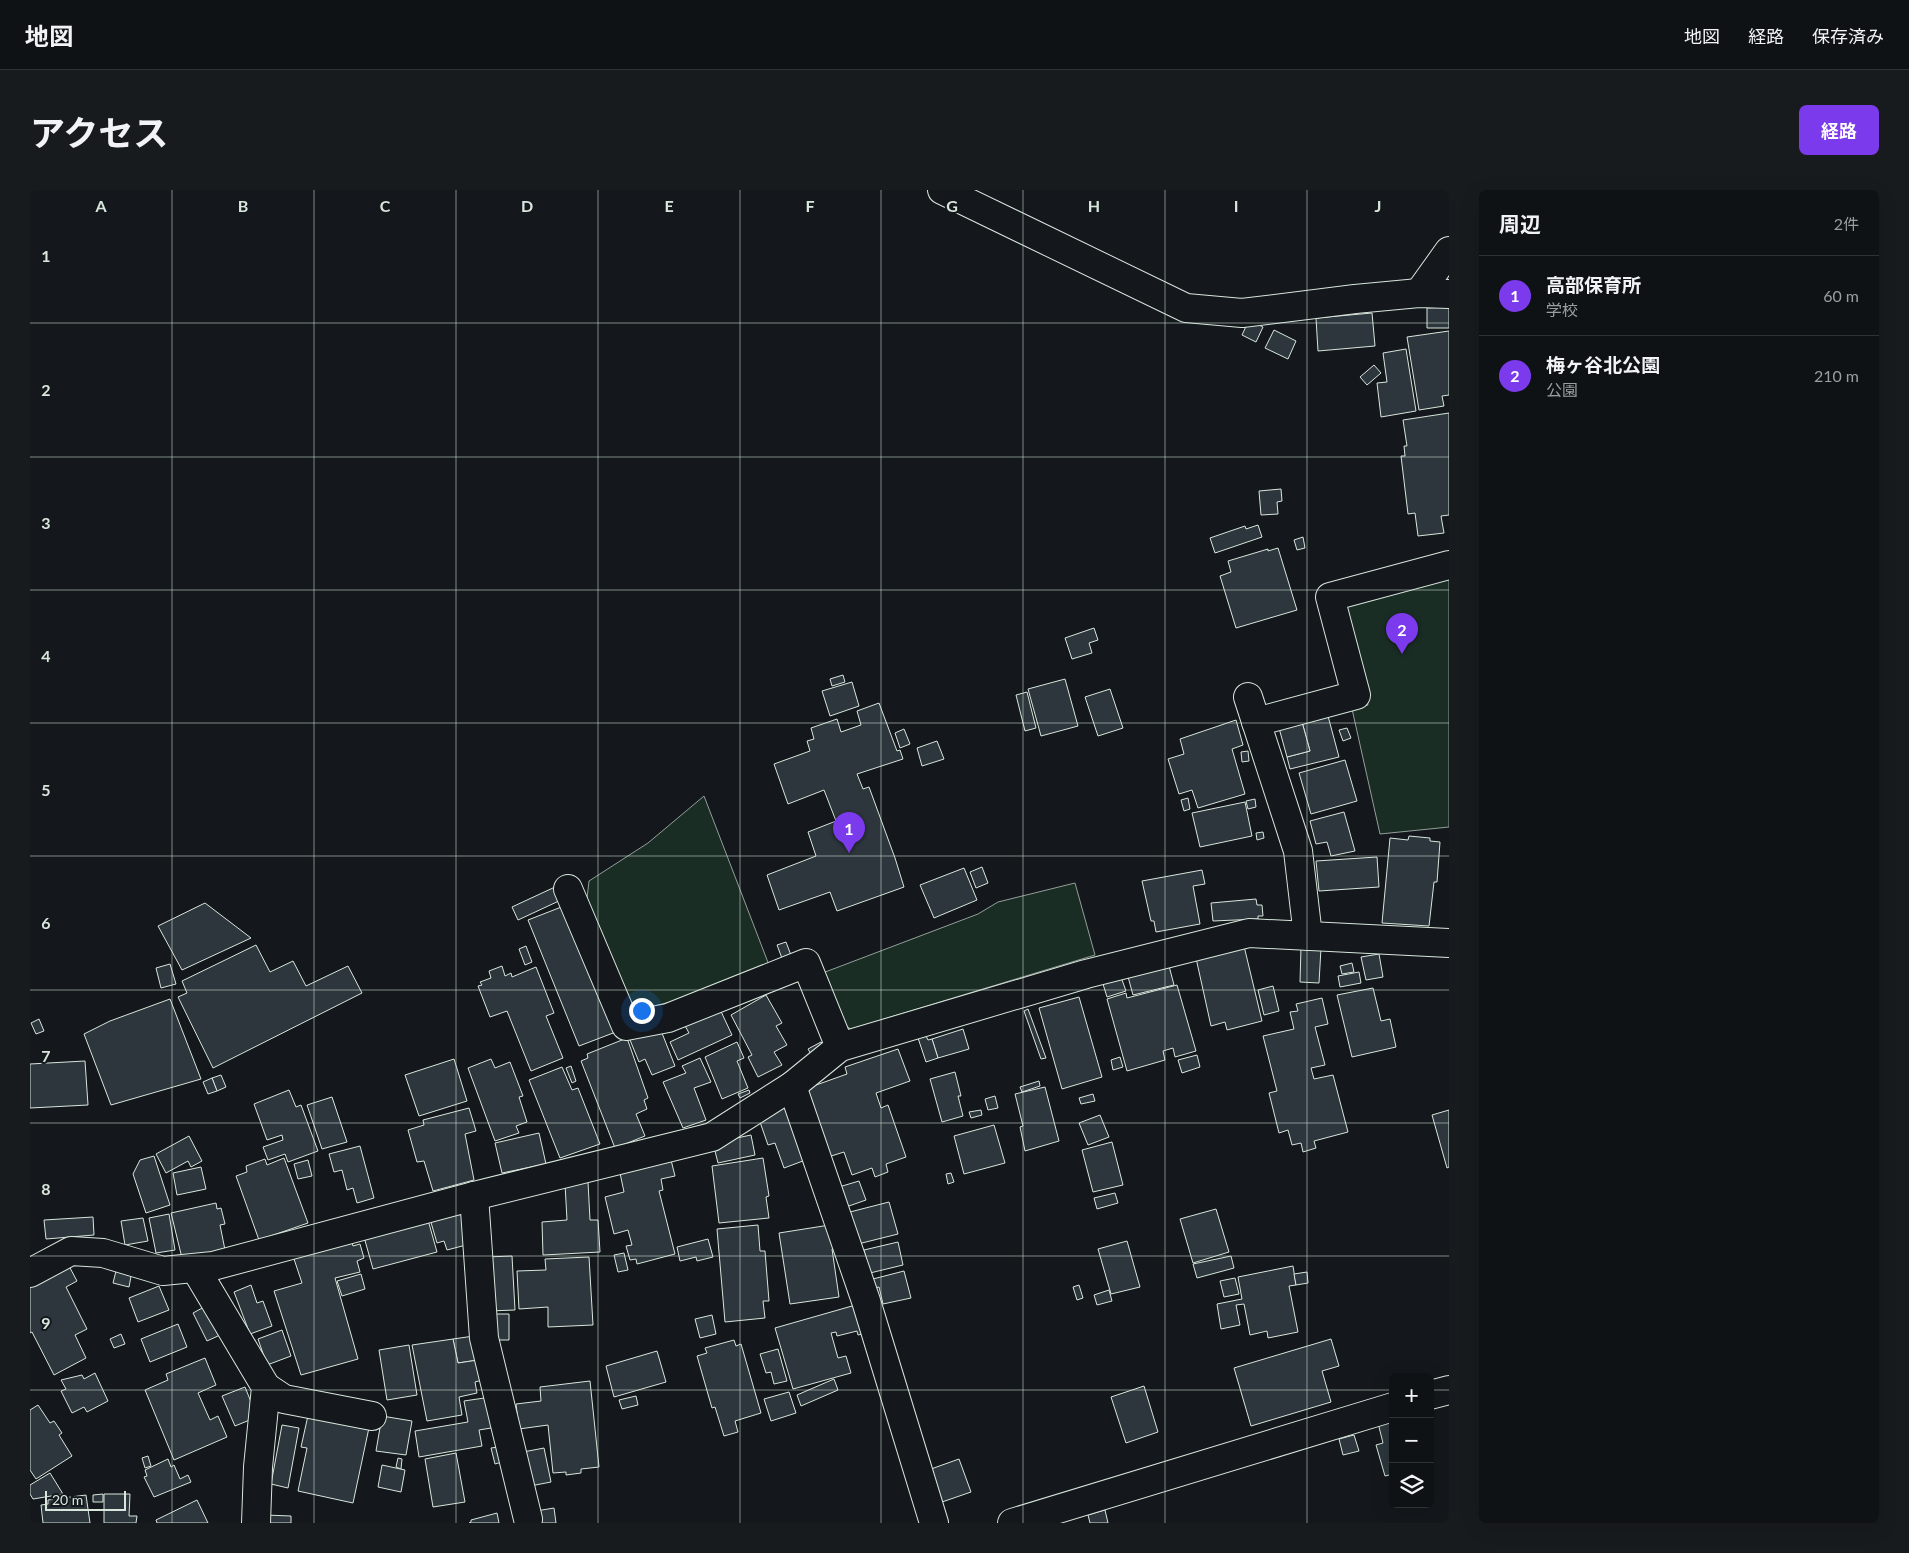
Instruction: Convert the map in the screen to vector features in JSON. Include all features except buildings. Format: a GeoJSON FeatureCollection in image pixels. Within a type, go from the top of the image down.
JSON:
{"type":"FeatureCollection","features":[{"type":"Feature","properties":{"kind":"street"},"geometry":{"type":"LineString","coordinates":[[942,190],[1186,308],[1242,313],[1419,293],[1449,294]]}},
{"type":"Feature","properties":{"kind":"street"},"geometry":{"type":"LineString","coordinates":[[1419,293],[1449,251]]}},
{"type":"Feature","properties":{"kind":"street"},"geometry":{"type":"LineString","coordinates":[[1256,722],[1356,695],[1330,597],[1449,565]]}},
{"type":"Feature","properties":{"kind":"street"},"geometry":{"type":"LineString","coordinates":[[1248,697],[1298,851],[1308,936]]}},
{"type":"Feature","properties":{"kind":"street"},"geometry":{"type":"LineString","coordinates":[[568,889],[626,1026],[668,1018],[806,963],[840,1047]]}},
{"type":"Feature","properties":{"kind":"street"},"geometry":{"type":"LineString","coordinates":[[30,1273],[71,1251],[103,1253],[163,1271],[213,1266],[474,1196],[712,1137],[792,1086],[840,1047],[1086,974],[1249,933],[1449,943]]}},
{"type":"Feature","properties":{"kind":"street"},"geometry":{"type":"LineString","coordinates":[[792,1086],[866,1301],[934,1523]]}},
{"type":"Feature","properties":{"kind":"street"},"geometry":{"type":"LineString","coordinates":[[474,1196],[484,1338],[528,1519]]}},
{"type":"Feature","properties":{"kind":"street"},"geometry":{"type":"LineString","coordinates":[[195,1268],[266,1387],[284,1399],[372,1416]]}},
{"type":"Feature","properties":{"kind":"street"},"geometry":{"type":"LineString","coordinates":[[256,1523],[258,1467],[266,1387]]}},
{"type":"Feature","properties":{"kind":"street"},"geometry":{"type":"LineString","coordinates":[[1434,1395],[1449,1390]]}},
{"type":"Feature","properties":{"kind":"street"},"geometry":{"type":"LineString","coordinates":[[1012,1523],[1389,1408]]}},
{"type":"Feature","properties":{"kind":"green space"},"geometry":{"type":"Polygon","coordinates":[[[1449,576],[1449,827],[1380,834],[1352,709],[1368,705],[1341,602],[1449,576]]]}},
{"type":"Feature","properties":{"kind":"green space"},"geometry":{"type":"Polygon","coordinates":[[[704,796],[769,965],[712,992],[633,1011],[586,907],[589,881],[648,843],[704,796]]]}},
{"type":"Feature","properties":{"kind":"green space"},"geometry":{"type":"Polygon","coordinates":[[[1075,883],[1095,955],[851,1029],[838,1021],[820,974],[978,914],[998,902],[1075,883]]]}},
{"type":"Feature","properties":{"kind":"place","name":"梅ヶ谷北公園"},"geometry":{"type":"Point","coordinates":[1402,654]}},
{"type":"Feature","properties":{"kind":"place","name":"高部保育所"},"geometry":{"type":"Point","coordinates":[849,853]}}]}
